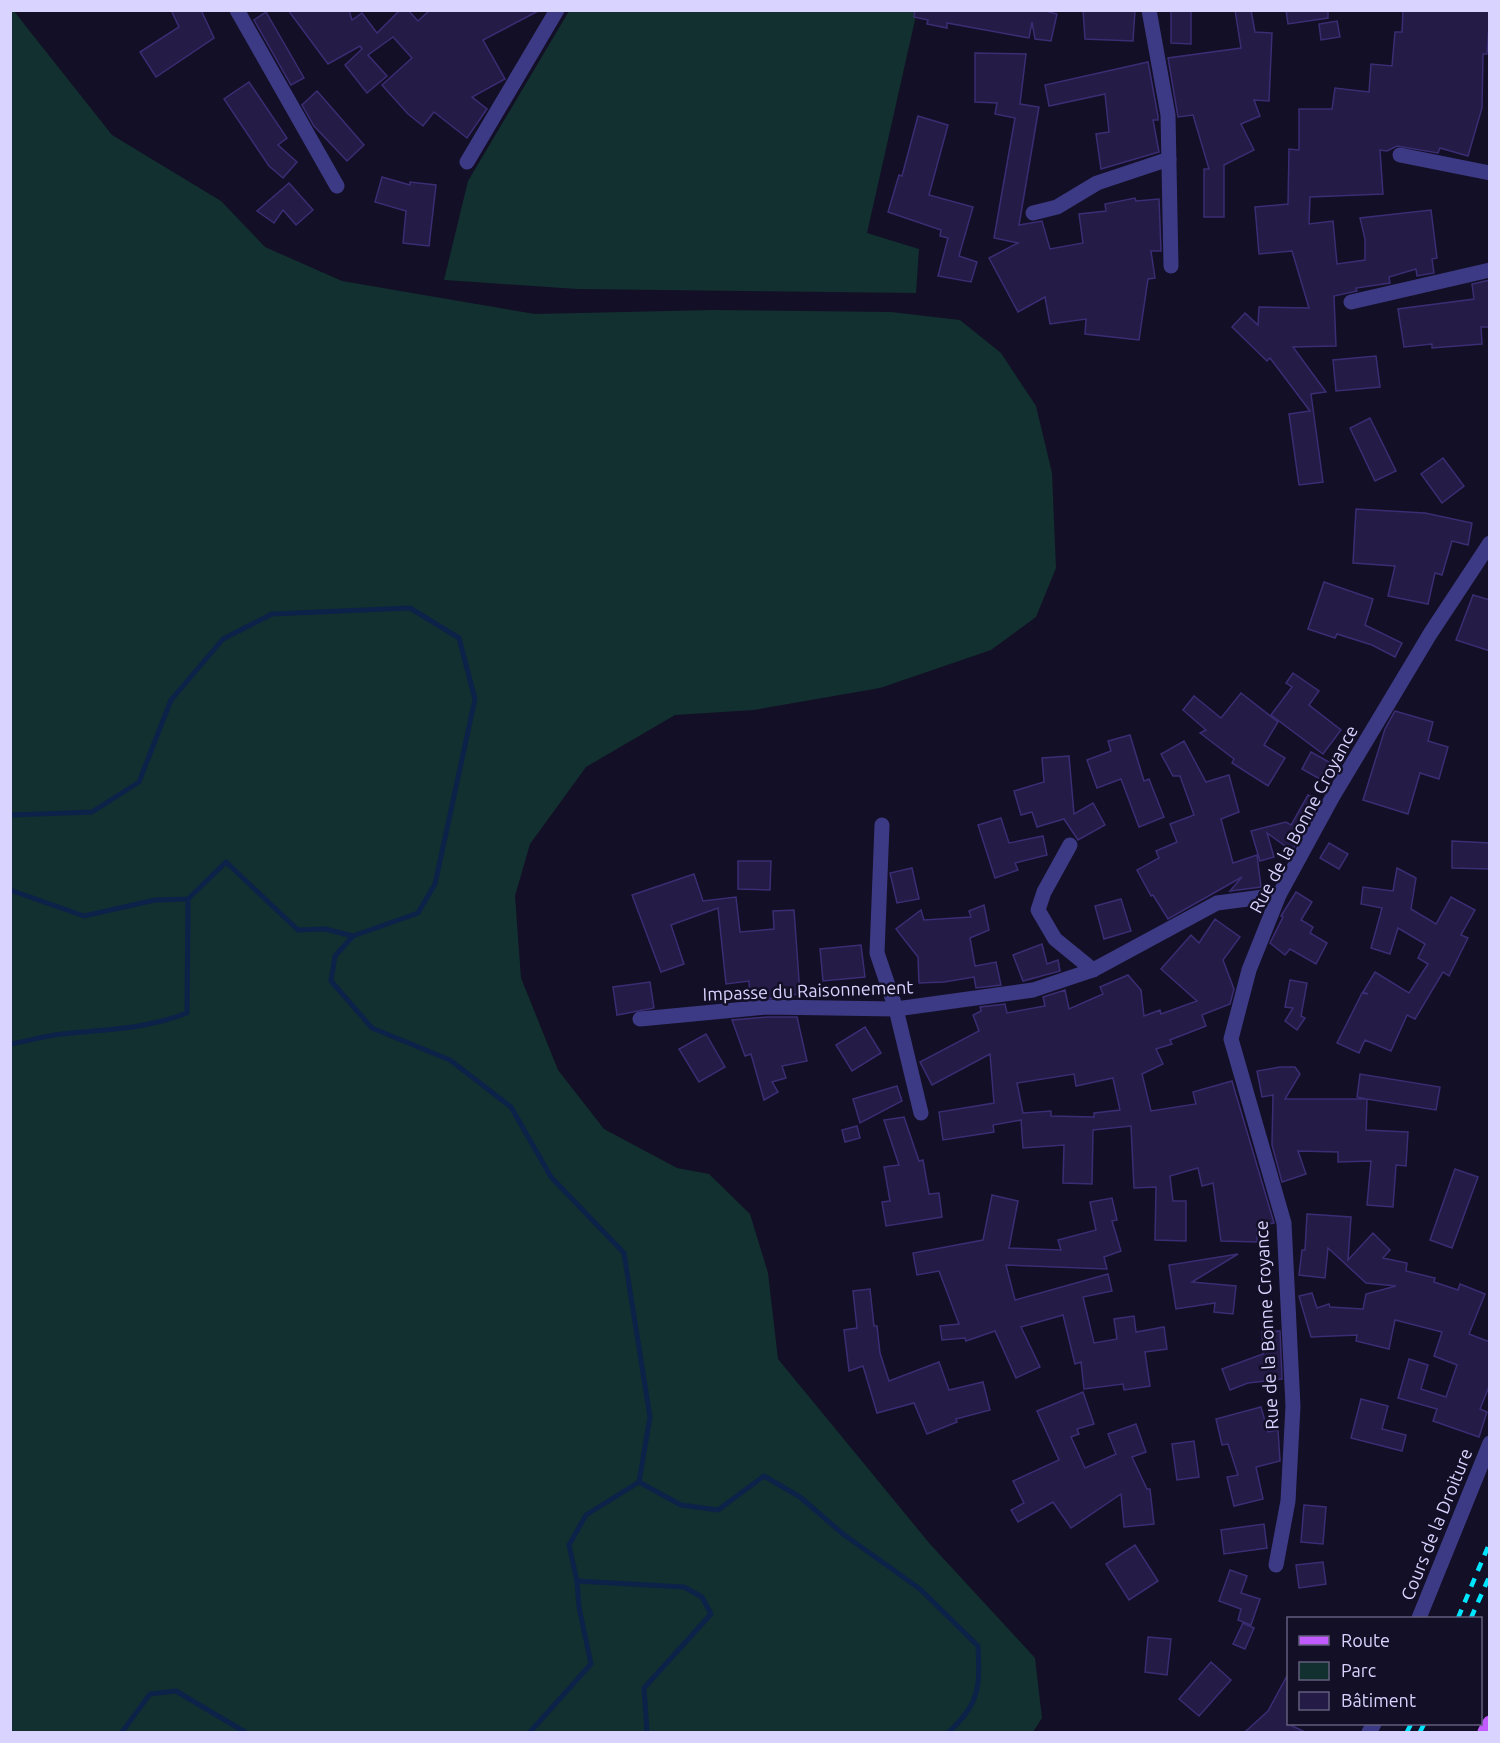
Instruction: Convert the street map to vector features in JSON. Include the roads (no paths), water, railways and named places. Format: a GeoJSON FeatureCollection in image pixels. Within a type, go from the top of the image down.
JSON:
{"type":"FeatureCollection","features":[{"type":"Feature","properties":{"kind":"main road"},"geometry":{"type":"LineString","coordinates":[[1485,1732],[1490,1723]]}},
{"type":"Feature","properties":{"kind":"street"},"geometry":{"type":"LineString","coordinates":[[237,10],[337,186]]}},
{"type":"Feature","properties":{"kind":"street"},"geometry":{"type":"LineString","coordinates":[[467,162],[557,10]]}},
{"type":"Feature","properties":{"kind":"street"},"geometry":{"type":"LineString","coordinates":[[1149,10],[1168,115],[1171,266]]}},
{"type":"Feature","properties":{"kind":"street"},"geometry":{"type":"LineString","coordinates":[[1400,154],[1490,173]]}},
{"type":"Feature","properties":{"kind":"street"},"geometry":{"type":"LineString","coordinates":[[1033,213],[1057,207],[1097,183],[1169,159]]}},
{"type":"Feature","properties":{"kind":"street"},"geometry":{"type":"LineString","coordinates":[[1351,302],[1490,270]]}},
{"type":"Feature","properties":{"kind":"street","name":"Rue de la Bonne Croyance"},"geometry":{"type":"LineString","coordinates":[[1276,1564],[1288,1501],[1293,1406],[1284,1223],[1231,1039],[1249,970],[1280,895],[1388,705],[1490,543]]}},
{"type":"Feature","properties":{"kind":"street"},"geometry":{"type":"LineString","coordinates":[[882,825],[877,953],[896,1009],[921,1113]]}},
{"type":"Feature","properties":{"kind":"street"},"geometry":{"type":"LineString","coordinates":[[1070,845],[1044,892],[1038,910],[1055,939],[1093,970]]}},
{"type":"Feature","properties":{"kind":"street","name":"Impasse du Raisonnement"},"geometry":{"type":"LineString","coordinates":[[640,1019],[767,1007],[896,1009],[1033,990],[1093,970],[1217,903],[1280,895]]}},
{"type":"Feature","properties":{"kind":"street","name":"Cours de la Droiture"},"geometry":{"type":"LineString","coordinates":[[1419,1617],[1490,1443]]}},
{"type":"Feature","properties":{"kind":"waterway"},"geometry":{"type":"LineString","coordinates":[[10,815],[92,812],[139,782],[171,700],[223,639],[272,614],[410,608],[459,638],[475,699],[435,884],[418,913],[353,936],[335,956],[331,981],[372,1028],[450,1060],[511,1107],[551,1177],[624,1253],[650,1417],[639,1482],[586,1515],[569,1545],[577,1581],[684,1587],[702,1597],[711,1614],[644,1688],[647,1732]]}},
{"type":"Feature","properties":{"kind":"waterway"},"geometry":{"type":"LineString","coordinates":[[10,890],[84,916],[155,900],[188,899],[226,862],[298,930],[325,929],[353,936]]}},
{"type":"Feature","properties":{"kind":"waterway"},"geometry":{"type":"LineString","coordinates":[[10,1044],[55,1035],[140,1026],[187,1013],[188,899]]}},
{"type":"Feature","properties":{"kind":"waterway"},"geometry":{"type":"LineString","coordinates":[[639,1482],[681,1505],[718,1510],[764,1476],[800,1497],[843,1534],[920,1589],[978,1646],[979,1673],[976,1694],[967,1712],[949,1732]]}},
{"type":"Feature","properties":{"kind":"waterway"},"geometry":{"type":"LineString","coordinates":[[530,1732],[591,1664],[579,1607],[577,1581]]}},
{"type":"Feature","properties":{"kind":"waterway"},"geometry":{"type":"LineString","coordinates":[[122,1732],[150,1694],[176,1691],[245,1732]]}},
{"type":"Feature","properties":{"kind":"railway"},"geometry":{"type":"LineString","coordinates":[[1458,1617],[1490,1542]]}},
{"type":"Feature","properties":{"kind":"railway"},"geometry":{"type":"LineString","coordinates":[[1471,1617],[1490,1575]]}},
{"type":"Feature","properties":{"kind":"railway"},"geometry":{"type":"LineString","coordinates":[[1407,1732],[1410,1725]]}},
{"type":"Feature","properties":{"kind":"railway"},"geometry":{"type":"LineString","coordinates":[[1420,1732],[1424,1725]]}}]}
